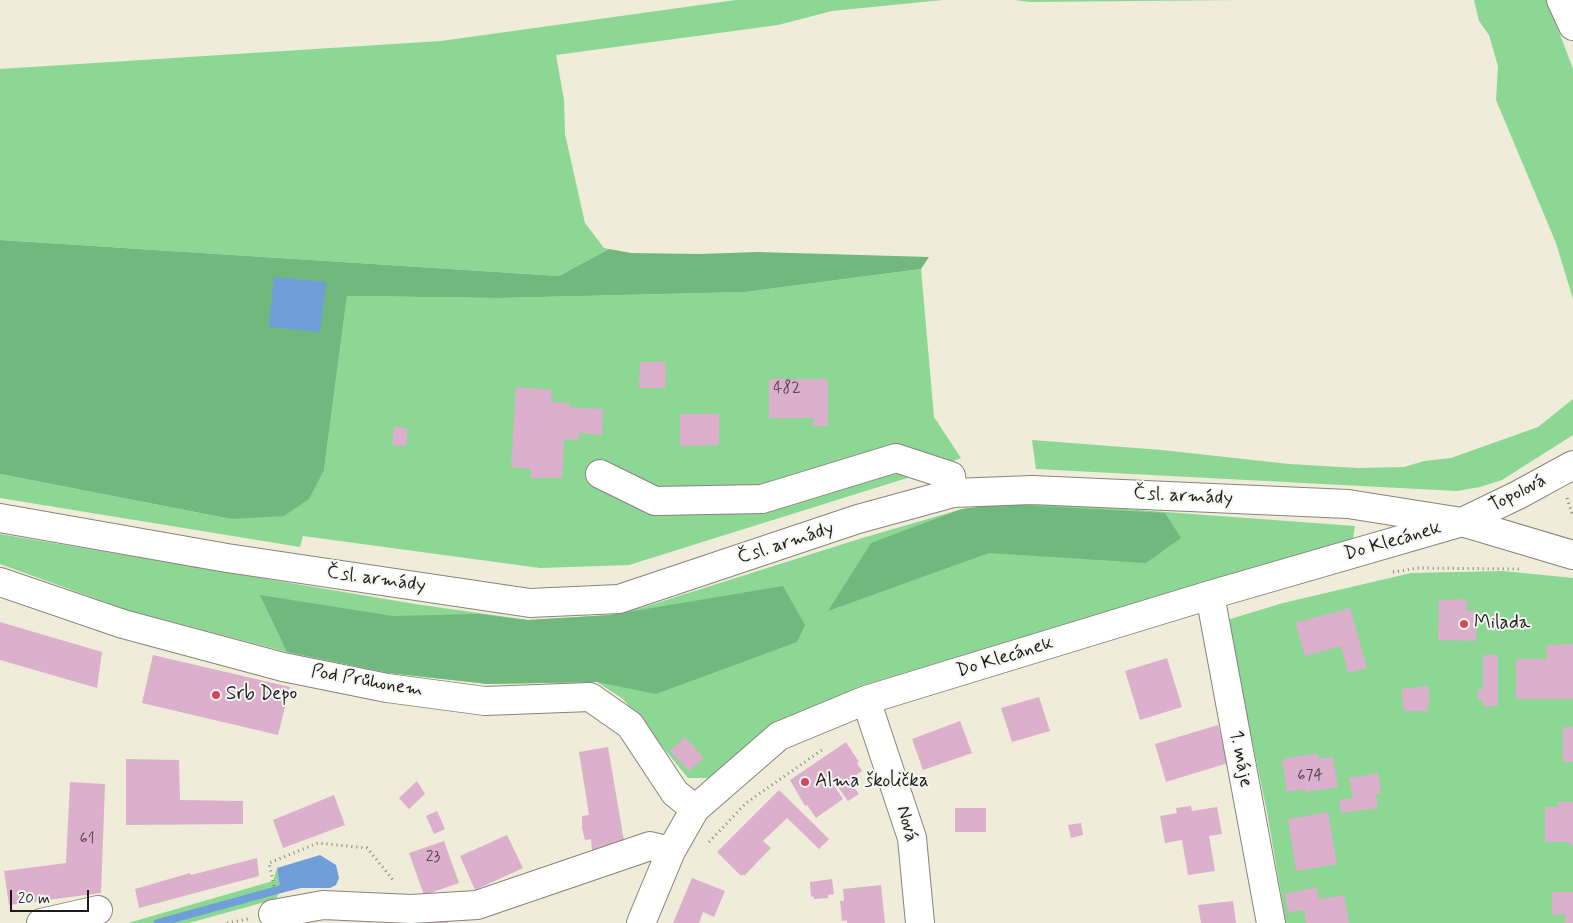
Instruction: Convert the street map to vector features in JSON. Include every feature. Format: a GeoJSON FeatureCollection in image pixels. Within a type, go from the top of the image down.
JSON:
{"type":"FeatureCollection","features":[{"type":"Feature","properties":{"kind":"street"},"geometry":{"type":"LineString","coordinates":[[1561,0],[1573,26]]}},
{"type":"Feature","properties":{"kind":"street"},"geometry":{"type":"LineString","coordinates":[[600,474],[655,501],[762,499],[896,458],[951,476],[954,493]]}},
{"type":"Feature","properties":{"kind":"street","name":"Topolová"},"geometry":{"type":"LineString","coordinates":[[1462,522],[1518,495],[1573,464]]}},
{"type":"Feature","properties":{"kind":"street","name":"Čsl. armády"},"geometry":{"type":"LineString","coordinates":[[0,518],[227,558],[530,603],[619,599],[858,520],[954,493],[1032,490],[1348,504],[1462,522],[1573,555]]}},
{"type":"Feature","properties":{"kind":"street","name":"Do Klecánek"},"geometry":{"type":"LineString","coordinates":[[641,923],[671,851],[695,809],[779,736],[866,700],[1210,595],[1462,522]]}},
{"type":"Feature","properties":{"kind":"street","name":"Pod Průhonem"},"geometry":{"type":"LineString","coordinates":[[0,582],[132,626],[283,667],[388,688],[485,701],[590,697],[630,725],[675,793],[695,809]]}},
{"type":"Feature","properties":{"kind":"street","name":"1. máje"},"geometry":{"type":"LineString","coordinates":[[1210,595],[1271,923]]}},
{"type":"Feature","properties":{"kind":"street","name":"Nová"},"geometry":{"type":"LineString","coordinates":[[866,700],[912,838],[920,923]]}},
{"type":"Feature","properties":{"kind":"street"},"geometry":{"type":"LineString","coordinates":[[273,914],[323,905],[476,914],[650,846],[671,851]]}},
{"type":"Feature","properties":{"kind":"street"},"geometry":{"type":"LineString","coordinates":[[41,923],[98,910]]}},
{"type":"Feature","properties":{"kind":"path"},"geometry":{"type":"LineString","coordinates":[[1573,492],[1567,498],[1573,517]]}},
{"type":"Feature","properties":{"kind":"path"},"geometry":{"type":"LineString","coordinates":[[1384,574],[1418,568],[1502,567],[1529,570]]}},
{"type":"Feature","properties":{"kind":"path"},"geometry":{"type":"LineString","coordinates":[[708,844],[746,803],[827,746]]}},
{"type":"Feature","properties":{"kind":"path"},"geometry":{"type":"LineString","coordinates":[[273,881],[269,863],[318,843],[367,848],[391,876],[411,909]]}},
{"type":"Feature","properties":{"kind":"green space"},"geometry":{"type":"Polygon","coordinates":[[[736,0],[943,0],[832,11],[778,25],[556,55],[564,100],[565,134],[585,223],[604,248],[609,249],[559,276],[0,240],[0,69],[441,41],[736,0]]]}},
{"type":"Feature","properties":{"kind":"green space"},"geometry":{"type":"Polygon","coordinates":[[[1014,0],[1243,0],[1030,2],[1014,0]]]}},
{"type":"Feature","properties":{"kind":"green space"},"geometry":{"type":"Polygon","coordinates":[[[1474,0],[1547,0],[1573,69],[1573,299],[1556,243],[1496,100],[1498,66],[1489,35],[1479,21],[1474,0]]]}},
{"type":"Feature","properties":{"kind":"green space"},"geometry":{"type":"Polygon","coordinates":[[[0,240],[559,276],[609,249],[631,253],[699,254],[758,252],[929,257],[921,269],[745,292],[500,298],[347,296],[324,470],[309,499],[284,516],[231,519],[0,474],[0,240]]]}},
{"type":"Feature","properties":{"kind":"green space"},"geometry":{"type":"Polygon","coordinates":[[[921,269],[934,417],[961,458],[920,474],[629,565],[540,568],[303,536],[300,547],[0,498],[0,474],[231,519],[324,470],[347,296],[500,298],[745,292],[921,269]]]}},
{"type":"Feature","properties":{"kind":"green space"},"geometry":{"type":"Polygon","coordinates":[[[1573,399],[1573,435],[1502,480],[1480,487],[1457,491],[1036,469],[1032,440],[1162,450],[1289,464],[1358,468],[1404,467],[1424,461],[1451,458],[1538,427],[1573,399]]]}},
{"type":"Feature","properties":{"kind":"green space"},"geometry":{"type":"Polygon","coordinates":[[[1043,503],[1355,526],[1353,539],[860,686],[773,726],[709,778],[688,778],[623,699],[597,682],[488,684],[389,673],[287,652],[127,610],[0,564],[0,534],[415,604],[528,620],[610,615],[644,607],[859,539],[962,509],[1003,504],[1043,503]]]}},
{"type":"Feature","properties":{"kind":"green space"},"geometry":{"type":"Polygon","coordinates":[[[1003,504],[1165,513],[1181,538],[1146,563],[989,553],[828,611],[871,543],[962,509],[1003,504]]]}},
{"type":"Feature","properties":{"kind":"green space"},"geometry":{"type":"Polygon","coordinates":[[[1503,571],[1573,578],[1573,923],[1286,923],[1267,812],[1227,620],[1283,603],[1411,573],[1503,571]]]}},
{"type":"Feature","properties":{"kind":"green space"},"geometry":{"type":"Polygon","coordinates":[[[783,586],[805,625],[797,642],[656,694],[597,682],[488,684],[389,673],[287,652],[260,595],[393,616],[479,614],[528,620],[610,615],[783,586]]]}},
{"type":"Feature","properties":{"kind":"green space"},"geometry":{"type":"Polygon","coordinates":[[[277,868],[281,889],[276,899],[189,923],[128,923],[273,881],[277,868]]]}},
{"type":"Feature","properties":{"kind":"water"},"geometry":{"type":"Polygon","coordinates":[[[274,277],[326,282],[320,332],[269,327],[274,277]]]}},
{"type":"Feature","properties":{"kind":"water"},"geometry":{"type":"Polygon","coordinates":[[[320,855],[336,865],[339,878],[336,885],[330,888],[301,888],[281,893],[277,868],[320,855]]]}},
{"type":"Feature","properties":{"kind":"building"},"geometry":{"type":"Polygon","coordinates":[[[640,362],[666,362],[665,388],[639,388],[640,362]]]}},
{"type":"Feature","properties":{"kind":"building"},"geometry":{"type":"Polygon","coordinates":[[[769,379],[828,379],[828,426],[813,426],[813,418],[769,418],[769,379]]]}},
{"type":"Feature","properties":{"kind":"building"},"geometry":{"type":"Polygon","coordinates":[[[516,387],[552,390],[551,402],[569,403],[569,407],[603,409],[602,435],[579,433],[578,440],[564,439],[562,478],[531,478],[531,469],[511,467],[516,387]]]}},
{"type":"Feature","properties":{"kind":"building"},"geometry":{"type":"Polygon","coordinates":[[[680,414],[719,414],[719,445],[680,446],[680,414]]]}},
{"type":"Feature","properties":{"kind":"building"},"geometry":{"type":"Polygon","coordinates":[[[394,426],[408,429],[406,446],[392,445],[394,426]]]}},
{"type":"Feature","properties":{"kind":"building"},"geometry":{"type":"Polygon","coordinates":[[[1467,599],[1466,611],[1477,611],[1476,641],[1438,640],[1439,600],[1467,599]]]}},
{"type":"Feature","properties":{"kind":"building"},"geometry":{"type":"Polygon","coordinates":[[[1350,608],[1367,668],[1348,673],[1341,646],[1305,656],[1295,623],[1350,608]]]}},
{"type":"Feature","properties":{"kind":"building"},"geometry":{"type":"Polygon","coordinates":[[[0,622],[102,652],[97,688],[0,660],[0,622]]]}},
{"type":"Feature","properties":{"kind":"building"},"geometry":{"type":"Polygon","coordinates":[[[1573,644],[1573,699],[1516,699],[1516,659],[1546,659],[1547,645],[1573,644]]]}},
{"type":"Feature","properties":{"kind":"building","name":"Srb Depo"},"geometry":{"type":"Polygon","coordinates":[[[153,655],[290,687],[278,735],[142,703],[153,655]]]}},
{"type":"Feature","properties":{"kind":"building"},"geometry":{"type":"Polygon","coordinates":[[[1483,655],[1498,655],[1498,706],[1483,706],[1483,700],[1478,700],[1478,689],[1483,689],[1483,655]]]}},
{"type":"Feature","properties":{"kind":"building"},"geometry":{"type":"Polygon","coordinates":[[[1167,658],[1182,707],[1140,720],[1125,671],[1167,658]]]}},
{"type":"Feature","properties":{"kind":"building"},"geometry":{"type":"Polygon","coordinates":[[[1428,686],[1430,703],[1427,703],[1428,711],[1404,711],[1401,689],[1428,686]]]}},
{"type":"Feature","properties":{"kind":"building"},"geometry":{"type":"Polygon","coordinates":[[[1039,697],[1050,731],[1012,742],[1001,708],[1039,697]]]}},
{"type":"Feature","properties":{"kind":"building"},"geometry":{"type":"Polygon","coordinates":[[[960,721],[972,753],[923,770],[912,739],[960,721]]]}},
{"type":"Feature","properties":{"kind":"building"},"geometry":{"type":"Polygon","coordinates":[[[1218,725],[1228,763],[1166,782],[1155,744],[1218,725]]]}},
{"type":"Feature","properties":{"kind":"building"},"geometry":{"type":"Polygon","coordinates":[[[1563,727],[1573,727],[1573,762],[1563,762],[1563,727]]]}},
{"type":"Feature","properties":{"kind":"building"},"geometry":{"type":"Polygon","coordinates":[[[685,737],[704,758],[689,771],[670,751],[685,737]]]}},
{"type":"Feature","properties":{"kind":"building"},"geometry":{"type":"Polygon","coordinates":[[[846,742],[859,762],[857,763],[862,771],[849,780],[859,794],[848,801],[833,780],[831,781],[843,799],[816,818],[807,805],[805,806],[790,780],[846,742]]]}},
{"type":"Feature","properties":{"kind":"building"},"geometry":{"type":"Polygon","coordinates":[[[608,747],[624,841],[592,850],[591,839],[585,840],[582,828],[582,816],[589,815],[579,752],[608,747]]]}},
{"type":"Feature","properties":{"kind":"building"},"geometry":{"type":"Polygon","coordinates":[[[1318,754],[1319,759],[1333,757],[1338,787],[1306,792],[1306,789],[1287,792],[1282,760],[1318,754]]]}},
{"type":"Feature","properties":{"kind":"building"},"geometry":{"type":"Polygon","coordinates":[[[126,759],[179,760],[180,800],[243,801],[243,824],[126,825],[126,759]]]}},
{"type":"Feature","properties":{"kind":"building"},"geometry":{"type":"Polygon","coordinates":[[[1378,773],[1381,793],[1376,794],[1378,808],[1341,813],[1339,800],[1353,798],[1349,778],[1378,773]]]}},
{"type":"Feature","properties":{"kind":"building"},"geometry":{"type":"Polygon","coordinates":[[[417,781],[425,794],[409,809],[399,798],[417,781]]]}},
{"type":"Feature","properties":{"kind":"building"},"geometry":{"type":"Polygon","coordinates":[[[70,782],[105,784],[101,893],[9,905],[4,871],[66,863],[70,782]]]}},
{"type":"Feature","properties":{"kind":"building"},"geometry":{"type":"Polygon","coordinates":[[[779,790],[829,839],[819,849],[787,818],[763,841],[771,848],[745,875],[740,875],[717,852],[779,790]]]}},
{"type":"Feature","properties":{"kind":"building"},"geometry":{"type":"Polygon","coordinates":[[[334,795],[345,825],[283,848],[273,820],[334,795]]]}},
{"type":"Feature","properties":{"kind":"building"},"geometry":{"type":"Polygon","coordinates":[[[1558,802],[1573,802],[1573,847],[1568,842],[1545,842],[1545,807],[1558,807],[1558,802]]]}},
{"type":"Feature","properties":{"kind":"building"},"geometry":{"type":"Polygon","coordinates":[[[1191,806],[1192,811],[1217,807],[1222,834],[1209,836],[1215,871],[1188,875],[1182,840],[1165,843],[1160,816],[1177,813],[1176,808],[1191,806]]]}},
{"type":"Feature","properties":{"kind":"building"},"geometry":{"type":"Polygon","coordinates":[[[955,808],[986,808],[986,832],[955,832],[955,808]]]}},
{"type":"Feature","properties":{"kind":"building"},"geometry":{"type":"Polygon","coordinates":[[[437,811],[445,829],[434,834],[426,816],[437,811]]]}},
{"type":"Feature","properties":{"kind":"building"},"geometry":{"type":"Polygon","coordinates":[[[1328,812],[1337,864],[1296,871],[1288,819],[1328,812]]]}},
{"type":"Feature","properties":{"kind":"building"},"geometry":{"type":"Polygon","coordinates":[[[1081,823],[1083,835],[1071,838],[1068,825],[1081,823]]]}},
{"type":"Feature","properties":{"kind":"building"},"geometry":{"type":"Polygon","coordinates":[[[507,835],[523,868],[475,890],[460,856],[507,835]]]}},
{"type":"Feature","properties":{"kind":"building"},"geometry":{"type":"Polygon","coordinates":[[[444,841],[459,883],[424,895],[409,853],[444,841]]]}},
{"type":"Feature","properties":{"kind":"building"},"geometry":{"type":"Polygon","coordinates":[[[257,858],[259,876],[139,908],[135,889],[190,873],[191,875],[257,858]]]}},
{"type":"Feature","properties":{"kind":"building"},"geometry":{"type":"Polygon","coordinates":[[[692,878],[725,891],[714,917],[703,912],[699,923],[673,923],[692,878]]]}},
{"type":"Feature","properties":{"kind":"building"},"geometry":{"type":"Polygon","coordinates":[[[832,879],[834,894],[828,895],[828,898],[814,899],[814,896],[811,897],[810,882],[832,879]]]}},
{"type":"Feature","properties":{"kind":"building"},"geometry":{"type":"Polygon","coordinates":[[[881,885],[885,923],[847,923],[847,920],[842,921],[840,901],[844,901],[843,889],[881,885]]]}},
{"type":"Feature","properties":{"kind":"building"},"geometry":{"type":"Polygon","coordinates":[[[1317,887],[1319,899],[1344,895],[1349,923],[1306,923],[1304,910],[1288,912],[1285,894],[1317,887]]]}},
{"type":"Feature","properties":{"kind":"building"},"geometry":{"type":"Polygon","coordinates":[[[1552,892],[1573,892],[1573,923],[1565,923],[1565,914],[1552,915],[1552,892]]]}},
{"type":"Feature","properties":{"kind":"building"},"geometry":{"type":"Polygon","coordinates":[[[1233,901],[1236,923],[1201,923],[1198,905],[1233,901]]]}},
{"type":"Feature","properties":{"kind":"building"},"geometry":{"type":"Polygon","coordinates":[[[445,913],[448,923],[413,923],[413,922],[445,913]]]}},
{"type":"Feature","properties":{"kind":"waterway"},"geometry":{"type":"LineString","coordinates":[[158,923],[281,889]]}},
{"type":"Feature","properties":{"kind":"place","name":"Milada"},"geometry":{"type":"Point","coordinates":[1464,624]}},
{"type":"Feature","properties":{"kind":"place","name":"Srb Depo"},"geometry":{"type":"Point","coordinates":[216,695]}},
{"type":"Feature","properties":{"kind":"place","name":"Alma školička"},"geometry":{"type":"Point","coordinates":[805,782]}}]}
